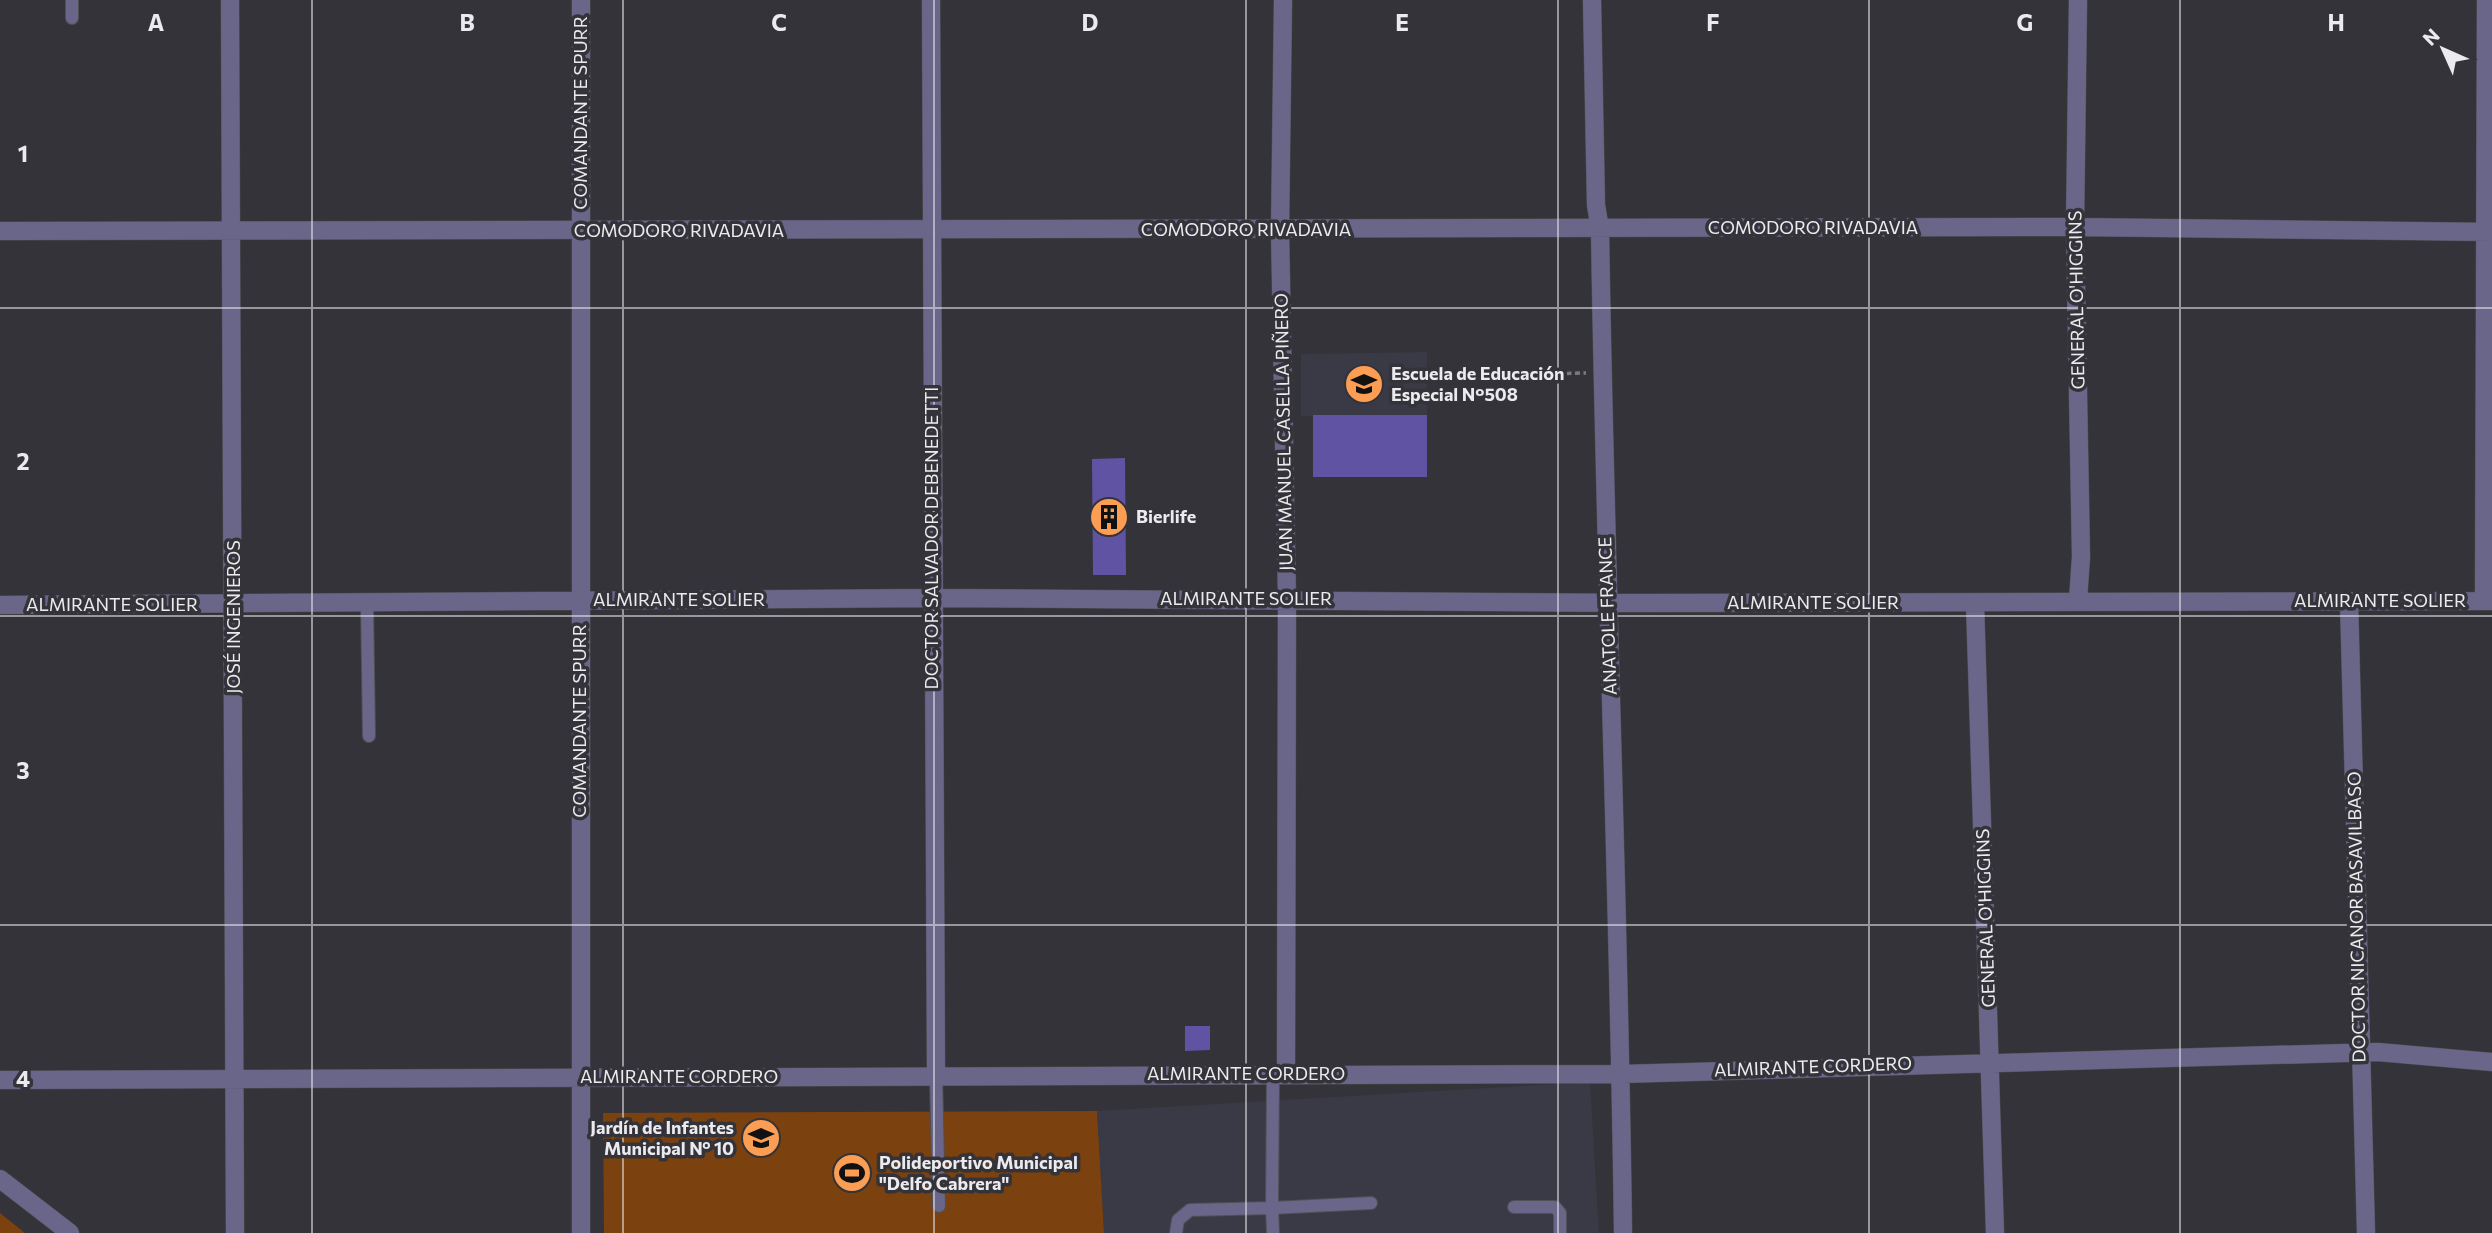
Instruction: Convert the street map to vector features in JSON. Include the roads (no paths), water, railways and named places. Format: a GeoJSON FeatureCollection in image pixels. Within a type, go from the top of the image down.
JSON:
{"type":"FeatureCollection","features":[{"type":"Feature","properties":{"kind":"street","name":"JOSÉ INGENIEROS"},"geometry":{"type":"LineString","coordinates":[[230,0],[235,1233]]}},
{"type":"Feature","properties":{"kind":"street","name":"COMANDANTE SPURR"},"geometry":{"type":"LineString","coordinates":[[580,0],[581,1233]]}},
{"type":"Feature","properties":{"kind":"street","name":"DOCTOR SALVADOR DEBENEDETTI"},"geometry":{"type":"LineString","coordinates":[[931,0],[931,598],[936,1076]]}},
{"type":"Feature","properties":{"kind":"street","name":"JUAN MANUEL CASELLA PIÑERO"},"geometry":{"type":"LineString","coordinates":[[1279,1074],[1287,598],[1280,231],[1283,0]]}},
{"type":"Feature","properties":{"kind":"street","name":"ANATOLE FRANCE"},"geometry":{"type":"LineString","coordinates":[[1592,0],[1596,205],[1600,229],[1623,1233]]}},
{"type":"Feature","properties":{"kind":"street","name":"GENERAL O'HIGGINS"},"geometry":{"type":"LineString","coordinates":[[2078,0],[2076,227],[2081,557],[2078,600]]}},
{"type":"Feature","properties":{"kind":"street"},"geometry":{"type":"LineString","coordinates":[[2486,0],[2489,232],[2488,601]]}},
{"type":"Feature","properties":{"kind":"street","name":"COMODORO RIVADAVIA"},"geometry":{"type":"LineString","coordinates":[[0,231],[1280,231],[2076,227],[2489,232]]}},
{"type":"Feature","properties":{"kind":"street","name":"ALMIRANTE SOLIER"},"geometry":{"type":"LineString","coordinates":[[0,605],[931,598],[1287,598],[1607,603],[2488,601]]}},
{"type":"Feature","properties":{"kind":"street","name":"DOCTOR NICANOR BASAVILBASO"},"geometry":{"type":"LineString","coordinates":[[2349,601],[2366,1233]]}},
{"type":"Feature","properties":{"kind":"street","name":"GENERAL O'HIGGINS"},"geometry":{"type":"LineString","coordinates":[[1975,603],[1995,1233]]}},
{"type":"Feature","properties":{"kind":"street","name":"ALMIRANTE CORDERO"},"geometry":{"type":"LineString","coordinates":[[0,1080],[236,1077],[1621,1074],[2360,1053],[2492,1062]]}},
{"type":"Feature","properties":{"kind":"street"},"geometry":{"type":"LineString","coordinates":[[0,1179],[70,1233]]}},
{"type":"Feature","properties":{"kind":"lane"},"geometry":{"type":"LineString","coordinates":[[72,0],[72,18]]}},
{"type":"Feature","properties":{"kind":"lane"},"geometry":{"type":"LineString","coordinates":[[367,603],[369,736]]}},
{"type":"Feature","properties":{"kind":"lane"},"geometry":{"type":"LineString","coordinates":[[1273,1233],[1279,1074]]}},
{"type":"Feature","properties":{"kind":"lane"},"geometry":{"type":"LineString","coordinates":[[936,1076],[939,1206]]}},
{"type":"Feature","properties":{"kind":"lane"},"geometry":{"type":"LineString","coordinates":[[1176,1233],[1178,1220],[1190,1210],[1371,1203]]}},
{"type":"Feature","properties":{"kind":"lane"},"geometry":{"type":"LineString","coordinates":[[1514,1207],[1555,1207],[1560,1213],[1560,1233]]}},
{"type":"Feature","properties":{"kind":"place","name":"Escuela de Educación Especial N°508"},"geometry":{"type":"Point","coordinates":[1364,384]}},
{"type":"Feature","properties":{"kind":"place","name":"Bierlife"},"geometry":{"type":"Point","coordinates":[1109,517]}},
{"type":"Feature","properties":{"kind":"place","name":"Jardín de Infantes Municipal Nº 10"},"geometry":{"type":"Point","coordinates":[761,1138]}},
{"type":"Feature","properties":{"kind":"place","name":"Polideportivo Municipal \"Delfo Cabrera\""},"geometry":{"type":"Point","coordinates":[852,1173]}}]}
